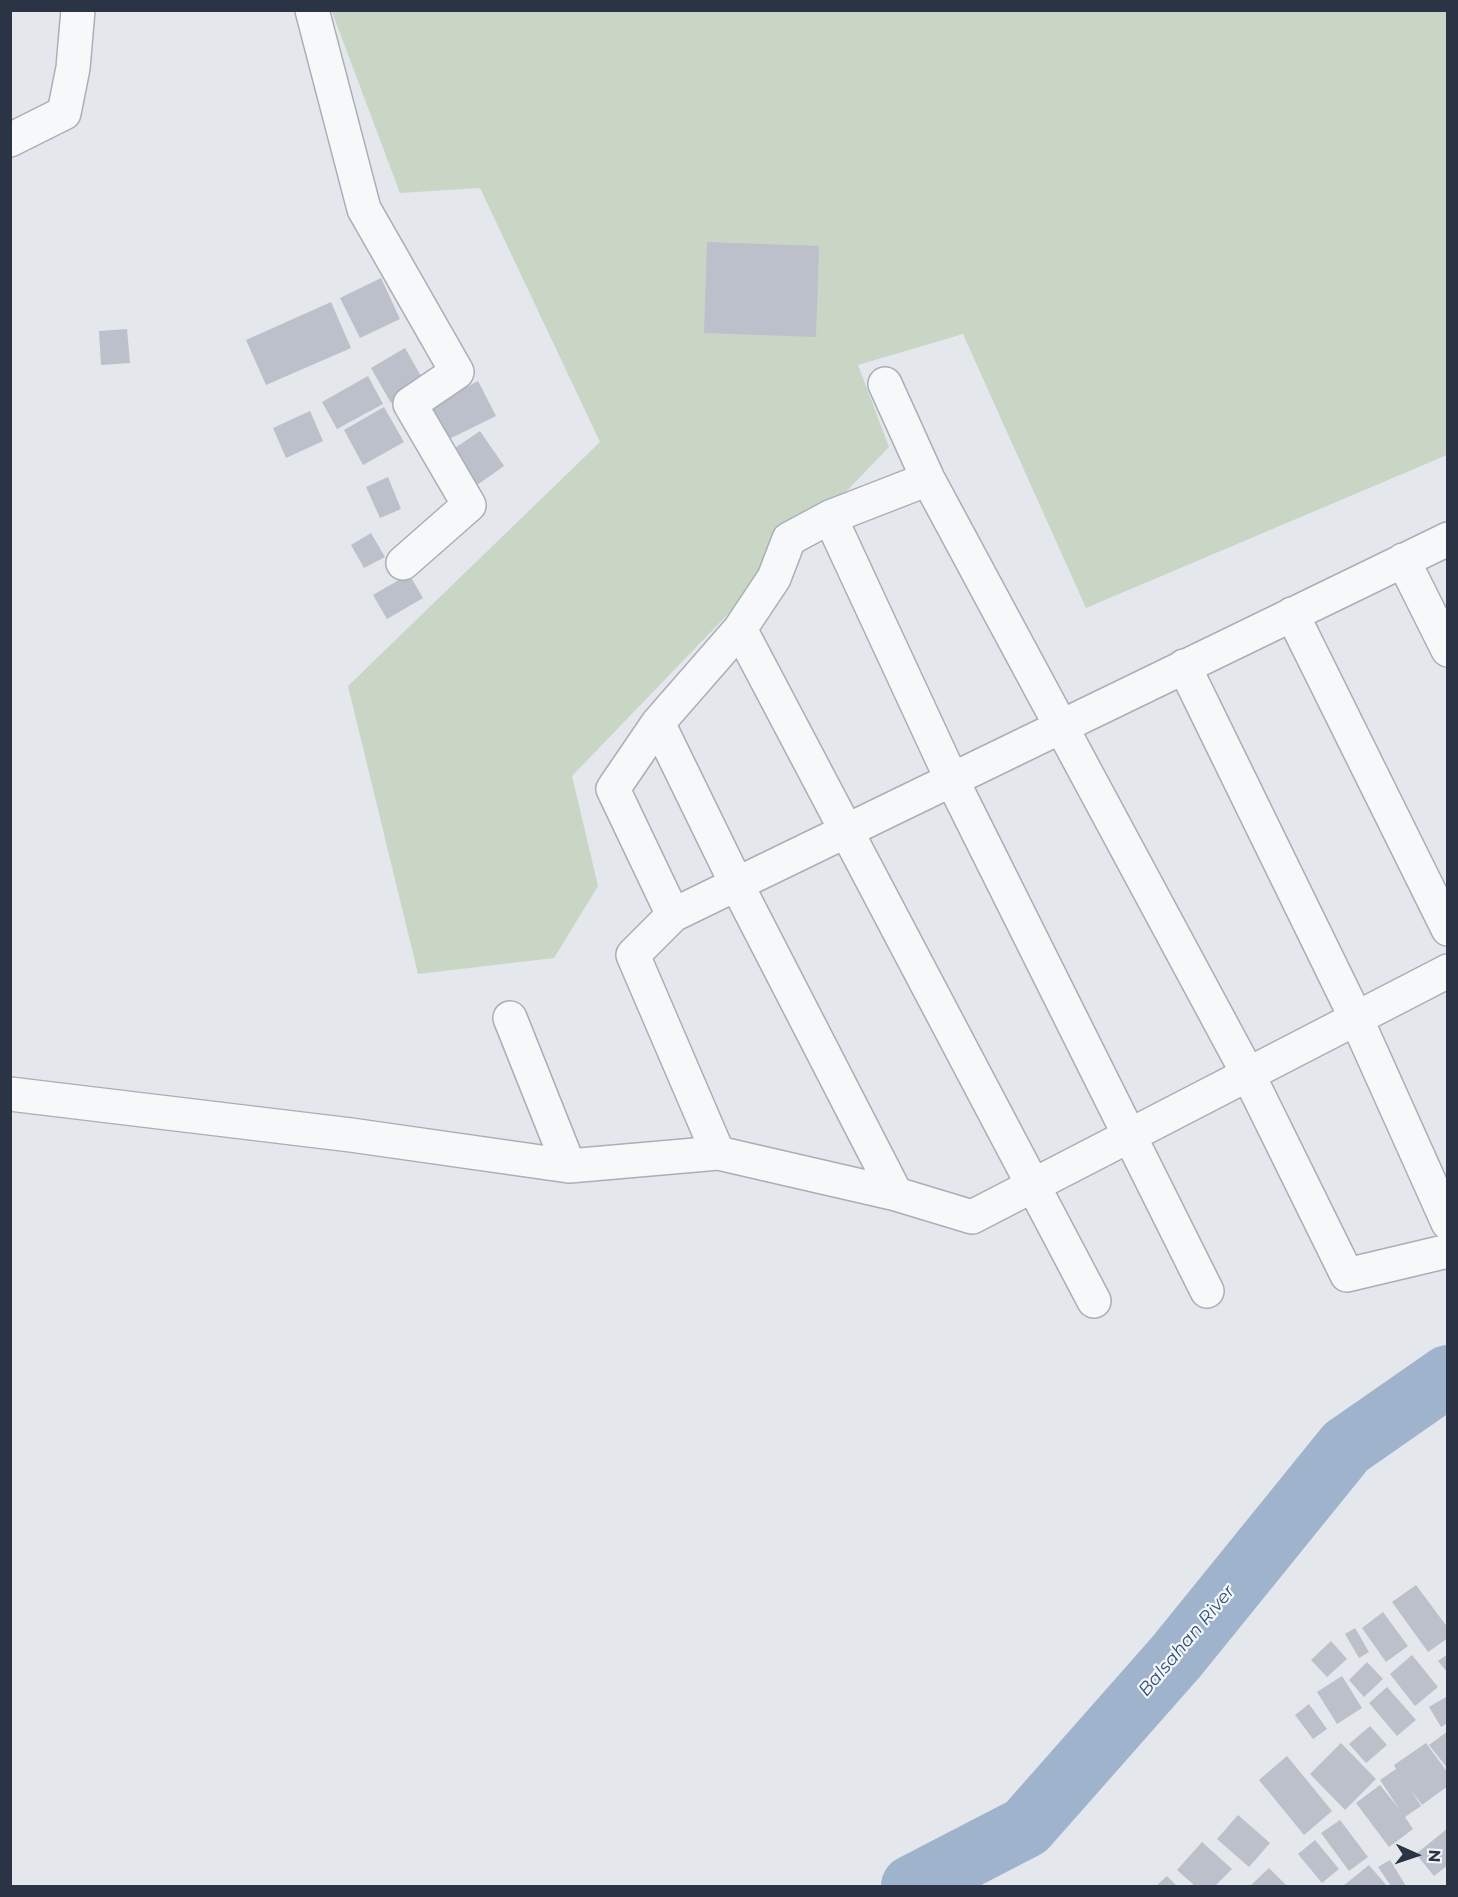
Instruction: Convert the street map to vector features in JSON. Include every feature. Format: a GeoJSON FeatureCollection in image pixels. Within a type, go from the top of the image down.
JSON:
{"type":"FeatureCollection","features":[{"type":"Feature","properties":{"kind":"street"},"geometry":{"type":"LineString","coordinates":[[10,140],[64,113],[73,68],[78,10]]}},
{"type":"Feature","properties":{"kind":"street"},"geometry":{"type":"LineString","coordinates":[[312,10],[364,209],[457,372],[410,404],[469,505],[403,563]]}},
{"type":"Feature","properties":{"kind":"street"},"geometry":{"type":"LineString","coordinates":[[885,384],[928,479],[1248,1074],[1347,1275],[1448,1251]]}},
{"type":"Feature","properties":{"kind":"street"},"geometry":{"type":"LineString","coordinates":[[673,915],[613,789],[658,723],[740,629],[774,578],[789,539],[830,517],[928,479]]}},
{"type":"Feature","properties":{"kind":"street"},"geometry":{"type":"LineString","coordinates":[[830,517],[952,780],[1207,1291]]}},
{"type":"Feature","properties":{"kind":"street"},"geometry":{"type":"LineString","coordinates":[[717,1153],[633,955],[673,915],[1448,539]]}},
{"type":"Feature","properties":{"kind":"street"},"geometry":{"type":"LineString","coordinates":[[1403,560],[1448,650]]}},
{"type":"Feature","properties":{"kind":"street"},"geometry":{"type":"LineString","coordinates":[[1292,614],[1448,929]]}},
{"type":"Feature","properties":{"kind":"street"},"geometry":{"type":"LineString","coordinates":[[740,629],[1094,1301]]}},
{"type":"Feature","properties":{"kind":"street"},"geometry":{"type":"LineString","coordinates":[[1184,666],[1356,1018],[1448,1223]]}},
{"type":"Feature","properties":{"kind":"street"},"geometry":{"type":"LineString","coordinates":[[658,723],[737,885],[896,1194]]}},
{"type":"Feature","properties":{"kind":"street"},"geometry":{"type":"LineString","coordinates":[[10,1094],[351,1135],[569,1166],[717,1153],[896,1194],[972,1217],[1448,971]]}},
{"type":"Feature","properties":{"kind":"street"},"geometry":{"type":"LineString","coordinates":[[510,1018],[569,1166]]}},
{"type":"Feature","properties":{"kind":"green space"},"geometry":{"type":"Polygon","coordinates":[[[335,10],[1447,11],[1447,455],[1086,608],[963,334],[858,365],[889,447],[572,776],[598,886],[554,958],[418,974],[348,686],[600,442],[480,188],[400,193],[332,12],[335,10]]]}},
{"type":"Feature","properties":{"kind":"building"},"geometry":{"type":"Polygon","coordinates":[[[707,242],[819,246],[816,337],[704,333],[707,242]]]}},
{"type":"Feature","properties":{"kind":"building"},"geometry":{"type":"Polygon","coordinates":[[[381,278],[400,319],[360,338],[340,298],[381,278]]]}},
{"type":"Feature","properties":{"kind":"building"},"geometry":{"type":"Polygon","coordinates":[[[331,302],[351,348],[266,385],[246,340],[331,302]]]}},
{"type":"Feature","properties":{"kind":"building"},"geometry":{"type":"Polygon","coordinates":[[[127,329],[130,363],[101,365],[99,331],[127,329]]]}},
{"type":"Feature","properties":{"kind":"building"},"geometry":{"type":"Polygon","coordinates":[[[405,348],[425,383],[391,403],[371,368],[405,348]]]}},
{"type":"Feature","properties":{"kind":"building"},"geometry":{"type":"Polygon","coordinates":[[[368,376],[383,404],[337,429],[322,402],[368,376]]]}},
{"type":"Feature","properties":{"kind":"building"},"geometry":{"type":"Polygon","coordinates":[[[478,381],[496,416],[441,443],[425,409],[478,381]]]}},
{"type":"Feature","properties":{"kind":"building"},"geometry":{"type":"Polygon","coordinates":[[[384,407],[404,442],[363,465],[344,430],[384,407]]]}},
{"type":"Feature","properties":{"kind":"building"},"geometry":{"type":"Polygon","coordinates":[[[310,411],[323,441],[286,458],[273,428],[310,411]]]}},
{"type":"Feature","properties":{"kind":"building"},"geometry":{"type":"Polygon","coordinates":[[[480,431],[504,466],[477,485],[452,450],[480,431]]]}},
{"type":"Feature","properties":{"kind":"building"},"geometry":{"type":"Polygon","coordinates":[[[388,477],[401,509],[380,518],[366,487],[388,477]]]}},
{"type":"Feature","properties":{"kind":"building"},"geometry":{"type":"Polygon","coordinates":[[[371,533],[385,557],[364,568],[351,545],[371,533]]]}},
{"type":"Feature","properties":{"kind":"building"},"geometry":{"type":"Polygon","coordinates":[[[409,574],[423,598],[387,619],[373,595],[409,574]]]}},
{"type":"Feature","properties":{"kind":"building"},"geometry":{"type":"Polygon","coordinates":[[[1416,1585],[1448,1628],[1448,1638],[1428,1652],[1392,1602],[1416,1585]]]}},
{"type":"Feature","properties":{"kind":"building"},"geometry":{"type":"Polygon","coordinates":[[[1383,1612],[1408,1646],[1386,1662],[1362,1628],[1383,1612]]]}},
{"type":"Feature","properties":{"kind":"building"},"geometry":{"type":"Polygon","coordinates":[[[1355,1628],[1369,1652],[1359,1658],[1345,1634],[1355,1628]]]}},
{"type":"Feature","properties":{"kind":"building"},"geometry":{"type":"Polygon","coordinates":[[[1331,1641],[1347,1659],[1327,1677],[1311,1660],[1331,1641]]]}},
{"type":"Feature","properties":{"kind":"building"},"geometry":{"type":"Polygon","coordinates":[[[1448,1654],[1448,1673],[1438,1661],[1448,1654]]]}},
{"type":"Feature","properties":{"kind":"building"},"geometry":{"type":"Polygon","coordinates":[[[1412,1655],[1438,1687],[1415,1706],[1390,1674],[1412,1655]]]}},
{"type":"Feature","properties":{"kind":"building"},"geometry":{"type":"Polygon","coordinates":[[[1367,1662],[1383,1679],[1364,1697],[1349,1680],[1367,1662]]]}},
{"type":"Feature","properties":{"kind":"building"},"geometry":{"type":"Polygon","coordinates":[[[1342,1676],[1362,1708],[1337,1724],[1317,1692],[1342,1676]]]}},
{"type":"Feature","properties":{"kind":"building"},"geometry":{"type":"Polygon","coordinates":[[[1387,1687],[1416,1720],[1397,1736],[1369,1703],[1387,1687]]]}},
{"type":"Feature","properties":{"kind":"building"},"geometry":{"type":"Polygon","coordinates":[[[1446,1697],[1448,1723],[1441,1727],[1429,1707],[1446,1697]]]}},
{"type":"Feature","properties":{"kind":"building"},"geometry":{"type":"Polygon","coordinates":[[[1309,1704],[1327,1729],[1313,1739],[1295,1715],[1309,1704]]]}},
{"type":"Feature","properties":{"kind":"building"},"geometry":{"type":"Polygon","coordinates":[[[1370,1726],[1387,1745],[1366,1763],[1349,1744],[1370,1726]]]}},
{"type":"Feature","properties":{"kind":"building"},"geometry":{"type":"Polygon","coordinates":[[[1448,1731],[1448,1769],[1429,1745],[1448,1731]]]}},
{"type":"Feature","properties":{"kind":"building"},"geometry":{"type":"Polygon","coordinates":[[[1341,1743],[1376,1779],[1345,1810],[1310,1774],[1341,1743]]]}},
{"type":"Feature","properties":{"kind":"building"},"geometry":{"type":"Polygon","coordinates":[[[1426,1743],[1448,1773],[1448,1786],[1422,1805],[1411,1790],[1421,1806],[1405,1817],[1413,1829],[1389,1847],[1356,1803],[1380,1785],[1400,1810],[1380,1780],[1396,1769],[1394,1765],[1426,1743]]]}},
{"type":"Feature","properties":{"kind":"building"},"geometry":{"type":"Polygon","coordinates":[[[1287,1756],[1332,1811],[1304,1835],[1259,1780],[1287,1756]]]}},
{"type":"Feature","properties":{"kind":"building"},"geometry":{"type":"Polygon","coordinates":[[[1238,1815],[1270,1843],[1249,1867],[1217,1839],[1238,1815]]]}},
{"type":"Feature","properties":{"kind":"building"},"geometry":{"type":"Polygon","coordinates":[[[1340,1820],[1368,1857],[1349,1871],[1321,1833],[1340,1820]]]}},
{"type":"Feature","properties":{"kind":"building"},"geometry":{"type":"Polygon","coordinates":[[[1448,1828],[1448,1865],[1434,1876],[1416,1854],[1448,1828]]]}},
{"type":"Feature","properties":{"kind":"building"},"geometry":{"type":"Polygon","coordinates":[[[1315,1840],[1339,1869],[1322,1883],[1298,1854],[1315,1840]]]}},
{"type":"Feature","properties":{"kind":"building"},"geometry":{"type":"Polygon","coordinates":[[[1202,1842],[1232,1869],[1215,1886],[1195,1886],[1177,1870],[1202,1842]]]}},
{"type":"Feature","properties":{"kind":"building"},"geometry":{"type":"Polygon","coordinates":[[[1390,1860],[1406,1886],[1391,1886],[1378,1867],[1390,1860]]]}},
{"type":"Feature","properties":{"kind":"building"},"geometry":{"type":"Polygon","coordinates":[[[1369,1865],[1387,1886],[1343,1886],[1369,1865]]]}},
{"type":"Feature","properties":{"kind":"building"},"geometry":{"type":"Polygon","coordinates":[[[1269,1868],[1287,1886],[1250,1886],[1269,1868]]]}},
{"type":"Feature","properties":{"kind":"building"},"geometry":{"type":"Polygon","coordinates":[[[1167,1876],[1177,1886],[1156,1886],[1167,1876]]]}},
{"type":"Feature","properties":{"kind":"waterway","name":"Balsahan River"},"geometry":{"type":"LineString","coordinates":[[912,1886],[1026,1827],[1176,1657],[1346,1447],[1448,1376]]}}]}
